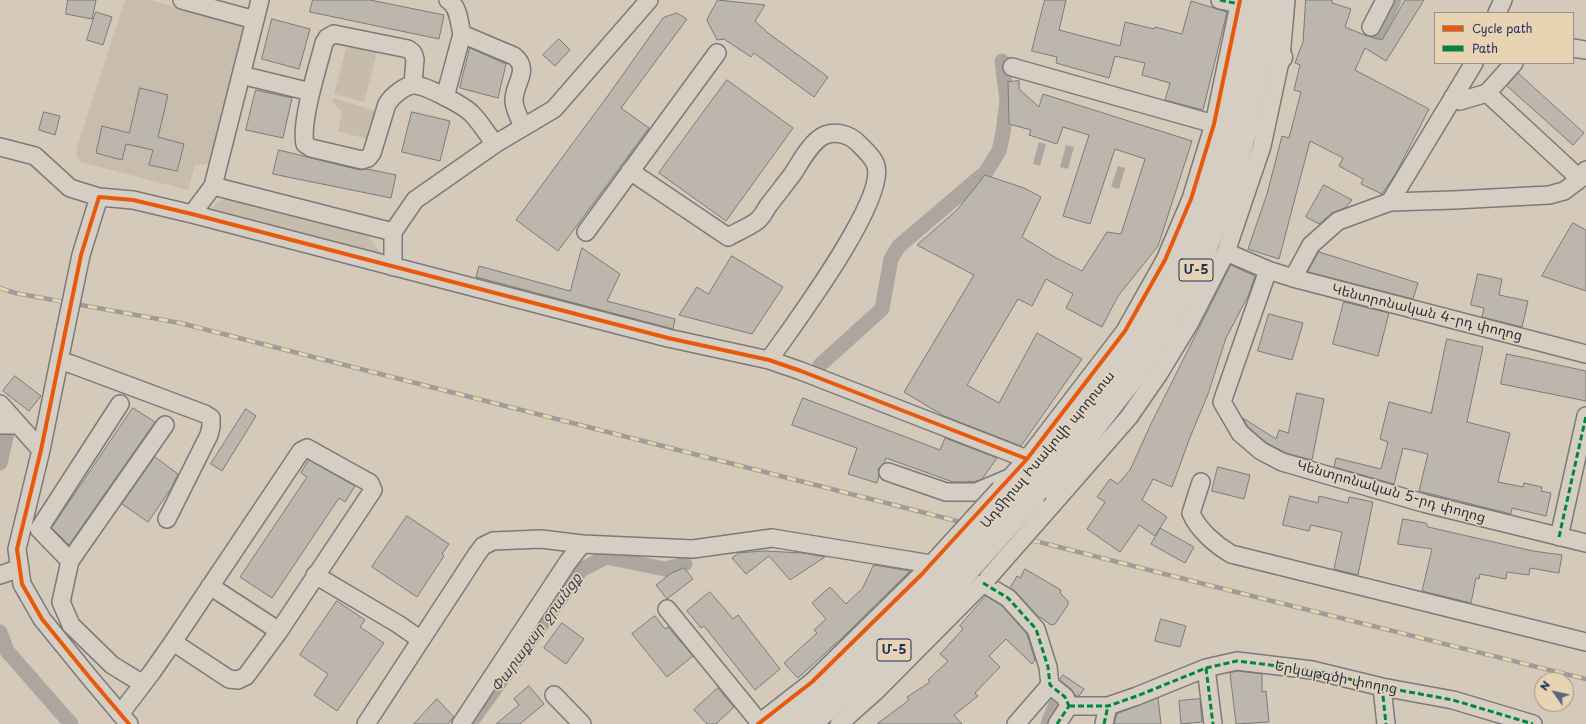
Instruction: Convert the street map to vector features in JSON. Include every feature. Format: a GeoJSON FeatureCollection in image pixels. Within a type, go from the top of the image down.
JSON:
{"type":"FeatureCollection","features":[{"type":"Feature","properties":{"kind":"highway","name":"Ադմիրալ Իսակովի պողոտա"},"geometry":{"type":"LineString","coordinates":[[1023,492],[1081,444],[1138,371],[1171,317],[1202,258],[1225,201],[1246,130],[1272,56],[1270,0]]}},
{"type":"Feature","properties":{"kind":"highway","name":"Ադմիրալ Իսակովի պողոտա"},"geometry":{"type":"LineString","coordinates":[[810,724],[900,645],[1023,492],[1079,418],[1122,360],[1155,308],[1187,248],[1210,186],[1227,131],[1245,55],[1244,1]]}},
{"type":"Feature","properties":{"kind":"highway","name":"Ադմիրալ Իսակովի պողոտա"},"geometry":{"type":"LineString","coordinates":[[781,724],[828,688],[901,620],[961,569]]}},
{"type":"Feature","properties":{"kind":"street"},"geometry":{"type":"LineString","coordinates":[[182,0],[255,20]]}},
{"type":"Feature","properties":{"kind":"street"},"geometry":{"type":"LineString","coordinates":[[192,214],[213,186],[260,0]]}},
{"type":"Feature","properties":{"kind":"street"},"geometry":{"type":"LineString","coordinates":[[445,97],[462,34],[456,10],[452,2],[448,0]]}},
{"type":"Feature","properties":{"kind":"street"},"geometry":{"type":"LineString","coordinates":[[393,267],[394,232],[415,200],[495,144],[554,109],[650,0]]}},
{"type":"Feature","properties":{"kind":"street"},"geometry":{"type":"LineString","coordinates":[[1023,492],[1027,459],[1125,330],[1165,260],[1191,199],[1214,124],[1244,1],[1220,0]]}},
{"type":"Feature","properties":{"kind":"street"},"geometry":{"type":"LineString","coordinates":[[839,724],[876,691],[961,569],[1023,492],[1129,417],[1158,375],[1189,324],[1226,252],[1262,146],[1272,56],[1286,0]]}},
{"type":"Feature","properties":{"kind":"street"},"geometry":{"type":"LineString","coordinates":[[1371,27],[1385,0]]}},
{"type":"Feature","properties":{"kind":"street"},"geometry":{"type":"LineString","coordinates":[[1497,12],[1503,0]]}},
{"type":"Feature","properties":{"kind":"street"},"geometry":{"type":"LineString","coordinates":[[413,84],[415,59],[413,53],[408,49],[334,34],[327,38],[324,43],[311,92],[303,136],[305,144],[311,148],[362,160],[368,158],[372,153],[391,98],[396,93],[413,84],[445,97],[471,113],[495,144]]}},
{"type":"Feature","properties":{"kind":"street"},"geometry":{"type":"LineString","coordinates":[[462,34],[514,56],[520,61],[522,69],[514,98],[515,107],[523,127]]}},
{"type":"Feature","properties":{"kind":"street"},"geometry":{"type":"LineString","coordinates":[[1574,48],[1586,50]]}},
{"type":"Feature","properties":{"kind":"street"},"geometry":{"type":"LineString","coordinates":[[586,232],[717,53]]}},
{"type":"Feature","properties":{"kind":"street"},"geometry":{"type":"LineString","coordinates":[[1390,202],[1473,64]]}},
{"type":"Feature","properties":{"kind":"street"},"geometry":{"type":"LineString","coordinates":[[1453,97],[1460,101],[1487,93],[1513,64]]}},
{"type":"Feature","properties":{"kind":"street"},"geometry":{"type":"LineString","coordinates":[[1012,67],[1214,124]]}},
{"type":"Feature","properties":{"kind":"street"},"geometry":{"type":"LineString","coordinates":[[241,75],[311,92]]}},
{"type":"Feature","properties":{"kind":"street"},"geometry":{"type":"LineString","coordinates":[[1293,278],[1311,245],[1338,221],[1390,202],[1549,195],[1564,191],[1583,174],[1487,93]]}},
{"type":"Feature","properties":{"kind":"street"},"geometry":{"type":"LineString","coordinates":[[630,171],[728,237],[758,220],[802,158],[814,143],[824,136],[840,133],[856,142],[869,155],[876,166],[877,178],[866,208],[846,246],[820,288],[769,360]]}},
{"type":"Feature","properties":{"kind":"street"},"geometry":{"type":"LineString","coordinates":[[0,147],[35,156],[70,188],[99,196],[133,200],[192,214],[668,338],[769,360],[1027,459]]}},
{"type":"Feature","properties":{"kind":"street"},"geometry":{"type":"LineString","coordinates":[[213,186],[394,232]]}},
{"type":"Feature","properties":{"kind":"street"},"geometry":{"type":"LineString","coordinates":[[99,196],[81,255],[41,450],[17,549],[22,584],[42,619],[125,721],[144,684],[301,451],[307,448],[370,483],[373,490],[246,676],[238,680],[229,679],[173,642]]}},
{"type":"Feature","properties":{"kind":"street","name":"Կենտրոնական 4-րդ փողոց"},"geometry":{"type":"LineString","coordinates":[[1226,252],[1268,270],[1293,278],[1586,354]]}},
{"type":"Feature","properties":{"kind":"street","name":"Կենտրոնական 5-րդ փողոց"},"geometry":{"type":"LineString","coordinates":[[1268,270],[1222,402],[1240,433],[1261,451],[1282,462],[1423,503],[1586,543]]}},
{"type":"Feature","properties":{"kind":"street"},"geometry":{"type":"LineString","coordinates":[[59,361],[71,364],[208,415],[211,418],[209,435],[166,519]]}},
{"type":"Feature","properties":{"kind":"street"},"geometry":{"type":"LineString","coordinates":[[0,404],[41,450]]}},
{"type":"Feature","properties":{"kind":"street"},"geometry":{"type":"LineString","coordinates":[[70,561],[39,529],[120,404]]}},
{"type":"Feature","properties":{"kind":"street"},"geometry":{"type":"LineString","coordinates":[[1559,537],[1586,416]]}},
{"type":"Feature","properties":{"kind":"street"},"geometry":{"type":"LineString","coordinates":[[0,426],[18,425]]}},
{"type":"Feature","properties":{"kind":"street"},"geometry":{"type":"LineString","coordinates":[[144,684],[112,665],[71,625],[61,602],[70,561],[165,425]]}},
{"type":"Feature","properties":{"kind":"street"},"geometry":{"type":"LineString","coordinates":[[888,472],[946,492],[1023,492]]}},
{"type":"Feature","properties":{"kind":"street"},"geometry":{"type":"LineString","coordinates":[[1201,482],[1191,513],[1194,520],[1218,547],[1231,554],[1586,642]]}},
{"type":"Feature","properties":{"kind":"street"},"geometry":{"type":"LineString","coordinates":[[366,724],[483,546],[492,541],[541,539],[582,544],[693,549],[772,538],[961,569],[1008,598],[1036,629],[1048,667],[1050,685],[1065,696],[1069,706],[1057,724]]}},
{"type":"Feature","properties":{"kind":"street"},"geometry":{"type":"LineString","coordinates":[[461,724],[568,562],[582,544]]}},
{"type":"Feature","properties":{"kind":"street"},"geometry":{"type":"LineString","coordinates":[[0,575],[20,568]]}},
{"type":"Feature","properties":{"kind":"street"},"geometry":{"type":"LineString","coordinates":[[667,609],[759,724],[961,569]]}},
{"type":"Feature","properties":{"kind":"street"},"geometry":{"type":"LineString","coordinates":[[315,575],[398,624],[421,640]]}},
{"type":"Feature","properties":{"kind":"street"},"geometry":{"type":"LineString","coordinates":[[210,586],[278,631]]}},
{"type":"Feature","properties":{"kind":"street","name":"Երկաթգծի փողոց"},"geometry":{"type":"LineString","coordinates":[[1069,706],[1108,706],[1206,668],[1237,661],[1312,670],[1382,687],[1453,700],[1533,724]]}},
{"type":"Feature","properties":{"kind":"street"},"geometry":{"type":"LineString","coordinates":[[1206,668],[1213,724]]}},
{"type":"Feature","properties":{"kind":"street"},"geometry":{"type":"LineString","coordinates":[[1016,724],[1050,685]]}},
{"type":"Feature","properties":{"kind":"street"},"geometry":{"type":"LineString","coordinates":[[1382,687],[1386,724]]}},
{"type":"Feature","properties":{"kind":"street"},"geometry":{"type":"LineString","coordinates":[[554,695],[577,723]]}},
{"type":"Feature","properties":{"kind":"street"},"geometry":{"type":"LineString","coordinates":[[1104,724],[1108,706]]}},
{"type":"Feature","properties":{"kind":"shaded area"},"geometry":{"type":"Polygon","coordinates":[[[125,0],[150,0],[246,27],[215,157],[207,164],[195,165],[188,190],[80,162],[76,154],[125,0]]]}},
{"type":"Feature","properties":{"kind":"shaded area"},"geometry":{"type":"Polygon","coordinates":[[[348,41],[378,49],[364,102],[334,94],[348,41]]]}},
{"type":"Feature","properties":{"kind":"shaded area"},"geometry":{"type":"Polygon","coordinates":[[[333,98],[380,112],[373,141],[338,131],[342,112],[332,102],[333,98]]]}},
{"type":"Feature","properties":{"kind":"shaded area"},"geometry":{"type":"Polygon","coordinates":[[[1039,142],[1046,144],[1040,166],[1033,164],[1039,142]]]}},
{"type":"Feature","properties":{"kind":"shaded area"},"geometry":{"type":"Polygon","coordinates":[[[1066,145],[1074,147],[1068,169],[1060,167],[1066,145]]]}},
{"type":"Feature","properties":{"kind":"shaded area"},"geometry":{"type":"Polygon","coordinates":[[[1118,166],[1125,168],[1119,189],[1111,187],[1118,166]]]}},
{"type":"Feature","properties":{"kind":"shaded area"},"geometry":{"type":"Polygon","coordinates":[[[231,199],[368,235],[382,255],[376,257],[211,211],[216,203],[231,199]]]}},
{"type":"Feature","properties":{"kind":"building"},"geometry":{"type":"Polygon","coordinates":[[[68,0],[96,0],[92,19],[66,14],[68,0]]]}},
{"type":"Feature","properties":{"kind":"building"},"geometry":{"type":"Polygon","coordinates":[[[313,0],[370,0],[444,15],[439,39],[310,12],[313,0]]]}},
{"type":"Feature","properties":{"kind":"building"},"geometry":{"type":"Polygon","coordinates":[[[718,0],[765,5],[755,21],[768,33],[828,77],[814,97],[754,53],[751,57],[724,39],[717,40],[707,20],[718,0]]]}},
{"type":"Feature","properties":{"kind":"building"},"geometry":{"type":"Polygon","coordinates":[[[1045,0],[1066,0],[1059,30],[1120,46],[1125,22],[1154,29],[1155,27],[1182,34],[1191,1],[1227,12],[1203,110],[1165,100],[1170,83],[1142,75],[1145,63],[1115,56],[1109,78],[1056,63],[1057,57],[1032,51],[1045,0]]]}},
{"type":"Feature","properties":{"kind":"building"},"geometry":{"type":"Polygon","coordinates":[[[1306,0],[1332,0],[1332,3],[1351,9],[1345,27],[1382,40],[1405,0],[1424,0],[1386,61],[1365,48],[1355,70],[1429,109],[1396,173],[1382,194],[1361,184],[1363,179],[1339,166],[1343,158],[1310,141],[1279,259],[1248,249],[1267,194],[1282,136],[1289,138],[1301,92],[1294,90],[1300,65],[1295,63],[1303,42],[1306,0]]]}},
{"type":"Feature","properties":{"kind":"building"},"geometry":{"type":"Polygon","coordinates":[[[96,12],[112,17],[103,45],[87,40],[96,12]]]}},
{"type":"Feature","properties":{"kind":"building"},"geometry":{"type":"Polygon","coordinates":[[[677,13],[687,19],[621,108],[649,128],[558,251],[516,220],[607,97],[663,18],[677,13]]]}},
{"type":"Feature","properties":{"kind":"building"},"geometry":{"type":"Polygon","coordinates":[[[272,19],[310,29],[299,69],[262,59],[272,19]]]}},
{"type":"Feature","properties":{"kind":"building"},"geometry":{"type":"Polygon","coordinates":[[[559,39],[570,50],[555,66],[543,55],[559,39]]]}},
{"type":"Feature","properties":{"kind":"building"},"geometry":{"type":"Polygon","coordinates":[[[470,48],[506,64],[498,98],[460,88],[470,48]]]}},
{"type":"Feature","properties":{"kind":"building"},"geometry":{"type":"Polygon","coordinates":[[[1518,73],[1584,133],[1573,145],[1507,86],[1518,73]]]}},
{"type":"Feature","properties":{"kind":"building"},"geometry":{"type":"Polygon","coordinates":[[[727,80],[793,128],[726,221],[659,173],[727,80]]]}},
{"type":"Feature","properties":{"kind":"building"},"geometry":{"type":"Polygon","coordinates":[[[1019,81],[1019,89],[1039,107],[1043,94],[1192,141],[1158,246],[1118,296],[1102,327],[1066,308],[1073,294],[1046,279],[1032,306],[1018,299],[967,385],[999,403],[1037,333],[1082,359],[1021,446],[944,416],[904,392],[974,275],[917,245],[957,210],[985,175],[1024,188],[1041,197],[1022,237],[1056,258],[1082,271],[1107,232],[1121,234],[1145,159],[1115,149],[1090,224],[1063,216],[1089,135],[1063,127],[1057,144],[1029,135],[1031,130],[1009,124],[1008,82],[1019,81]]]}},
{"type":"Feature","properties":{"kind":"building"},"geometry":{"type":"Polygon","coordinates":[[[140,88],[168,95],[158,137],[184,144],[177,171],[149,165],[153,150],[126,144],[122,160],[96,153],[102,126],[129,133],[140,88]]]}},
{"type":"Feature","properties":{"kind":"building"},"geometry":{"type":"Polygon","coordinates":[[[256,90],[292,98],[283,138],[246,130],[256,90]]]}},
{"type":"Feature","properties":{"kind":"building"},"geometry":{"type":"Polygon","coordinates":[[[44,112],[60,116],[55,135],[39,130],[44,112]]]}},
{"type":"Feature","properties":{"kind":"building"},"geometry":{"type":"Polygon","coordinates":[[[412,112],[450,121],[440,161],[402,152],[412,112]]]}},
{"type":"Feature","properties":{"kind":"building"},"geometry":{"type":"Polygon","coordinates":[[[279,150],[360,170],[367,169],[396,175],[391,198],[273,174],[279,150]]]}},
{"type":"Feature","properties":{"kind":"building"},"geometry":{"type":"Polygon","coordinates":[[[1324,185],[1352,200],[1345,208],[1332,213],[1319,224],[1306,217],[1324,185]]]}},
{"type":"Feature","properties":{"kind":"building"},"geometry":{"type":"Polygon","coordinates":[[[1573,223],[1586,230],[1586,291],[1542,276],[1573,223]]]}},
{"type":"Feature","properties":{"kind":"building"},"geometry":{"type":"Polygon","coordinates":[[[582,248],[620,274],[607,301],[675,319],[673,329],[476,277],[479,266],[570,291],[582,248]]]}},
{"type":"Feature","properties":{"kind":"building"},"geometry":{"type":"Polygon","coordinates":[[[1319,252],[1418,283],[1413,299],[1308,272],[1319,252]]]}},
{"type":"Feature","properties":{"kind":"building"},"geometry":{"type":"Polygon","coordinates":[[[732,256],[783,287],[752,334],[679,315],[697,287],[708,294],[732,256]]]}},
{"type":"Feature","properties":{"kind":"building"},"geometry":{"type":"Polygon","coordinates":[[[1231,265],[1255,276],[1249,294],[1226,338],[1208,394],[1172,487],[1153,479],[1142,500],[1167,517],[1155,536],[1139,525],[1120,552],[1087,529],[1105,502],[1097,497],[1110,479],[1118,484],[1130,470],[1151,424],[1231,265]]]}},
{"type":"Feature","properties":{"kind":"building"},"geometry":{"type":"Polygon","coordinates":[[[1478,274],[1502,279],[1499,295],[1528,301],[1522,327],[1482,317],[1484,308],[1471,305],[1478,274]]]}},
{"type":"Feature","properties":{"kind":"building"},"geometry":{"type":"Polygon","coordinates":[[[1344,302],[1389,313],[1378,356],[1333,344],[1344,302]]]}},
{"type":"Feature","properties":{"kind":"building"},"geometry":{"type":"Polygon","coordinates":[[[1269,314],[1303,323],[1292,360],[1258,351],[1269,314]]]}},
{"type":"Feature","properties":{"kind":"building"},"geometry":{"type":"Polygon","coordinates":[[[1447,339],[1483,347],[1467,422],[1510,433],[1498,482],[1523,487],[1524,483],[1542,487],[1541,491],[1551,493],[1546,516],[1512,508],[1511,514],[1419,491],[1428,454],[1403,448],[1394,484],[1334,467],[1336,458],[1381,469],[1388,442],[1380,439],[1389,402],[1431,413],[1447,339]]]}},
{"type":"Feature","properties":{"kind":"building"},"geometry":{"type":"Polygon","coordinates":[[[1507,354],[1586,371],[1586,401],[1501,384],[1507,354]]]}},
{"type":"Feature","properties":{"kind":"building"},"geometry":{"type":"Polygon","coordinates":[[[15,376],[41,396],[29,411],[3,391],[15,376]]]}},
{"type":"Feature","properties":{"kind":"building"},"geometry":{"type":"Polygon","coordinates":[[[1297,393],[1324,399],[1312,460],[1286,453],[1267,443],[1248,427],[1243,418],[1276,439],[1279,430],[1288,433],[1297,393]]]}},
{"type":"Feature","properties":{"kind":"building"},"geometry":{"type":"Polygon","coordinates":[[[803,398],[940,450],[945,438],[997,458],[982,479],[974,482],[953,482],[886,458],[884,463],[878,469],[879,476],[877,483],[848,474],[857,448],[792,425],[803,398]]]}},
{"type":"Feature","properties":{"kind":"building"},"geometry":{"type":"Polygon","coordinates":[[[133,408],[155,422],[69,545],[52,528],[133,408]]]}},
{"type":"Feature","properties":{"kind":"building"},"geometry":{"type":"Polygon","coordinates":[[[246,409],[256,416],[222,471],[211,464],[246,409]]]}},
{"type":"Feature","properties":{"kind":"building"},"geometry":{"type":"Polygon","coordinates":[[[155,457],[178,474],[172,487],[148,522],[122,504],[155,457]]]}},
{"type":"Feature","properties":{"kind":"building"},"geometry":{"type":"Polygon","coordinates":[[[309,460],[355,486],[345,502],[339,498],[272,598],[240,577],[307,477],[301,473],[309,460]]]}},
{"type":"Feature","properties":{"kind":"building"},"geometry":{"type":"Polygon","coordinates":[[[1218,467],[1250,475],[1244,499],[1212,491],[1218,467]]]}},
{"type":"Feature","properties":{"kind":"building"},"geometry":{"type":"Polygon","coordinates":[[[1290,496],[1318,503],[1319,496],[1348,503],[1349,497],[1373,502],[1358,575],[1334,569],[1342,532],[1311,525],[1309,531],[1283,525],[1290,496]]]}},
{"type":"Feature","properties":{"kind":"building"},"geometry":{"type":"Polygon","coordinates":[[[407,516],[449,544],[442,554],[444,556],[417,597],[372,567],[407,516]]]}},
{"type":"Feature","properties":{"kind":"building"},"geometry":{"type":"Polygon","coordinates":[[[1403,519],[1426,523],[1428,527],[1533,551],[1562,555],[1559,573],[1530,568],[1529,575],[1507,572],[1506,579],[1480,574],[1479,579],[1476,578],[1471,603],[1422,591],[1432,549],[1398,544],[1403,519]]]}},
{"type":"Feature","properties":{"kind":"building"},"geometry":{"type":"Polygon","coordinates":[[[1160,528],[1194,547],[1185,563],[1151,544],[1160,528]]]}},
{"type":"Feature","properties":{"kind":"building"},"geometry":{"type":"Polygon","coordinates":[[[765,551],[804,553],[825,557],[790,580],[769,556],[746,574],[732,558],[739,553],[765,551]]]}},
{"type":"Feature","properties":{"kind":"building"},"geometry":{"type":"Polygon","coordinates":[[[874,565],[910,571],[845,635],[798,678],[784,663],[817,633],[814,630],[826,619],[812,603],[830,587],[846,604],[862,589],[874,565]]]}},
{"type":"Feature","properties":{"kind":"building"},"geometry":{"type":"Polygon","coordinates":[[[684,568],[693,579],[667,599],[656,585],[670,574],[684,568]]]}},
{"type":"Feature","properties":{"kind":"building"},"geometry":{"type":"Polygon","coordinates":[[[1025,569],[1061,590],[1060,593],[1068,601],[1068,605],[1055,624],[1051,625],[1037,615],[1015,591],[1010,588],[1017,576],[1020,578],[1025,569]]]}},
{"type":"Feature","properties":{"kind":"building"},"geometry":{"type":"Polygon","coordinates":[[[710,592],[733,619],[738,615],[780,669],[755,690],[704,626],[701,628],[687,611],[710,592]]]}},
{"type":"Feature","properties":{"kind":"building"},"geometry":{"type":"Polygon","coordinates":[[[986,596],[1002,606],[1027,634],[1035,660],[1032,664],[1006,639],[989,656],[1000,667],[975,693],[978,696],[954,715],[962,724],[877,724],[909,700],[907,697],[930,682],[928,680],[948,661],[940,654],[963,629],[960,626],[986,596]]]}},
{"type":"Feature","properties":{"kind":"building"},"geometry":{"type":"Polygon","coordinates":[[[337,601],[365,620],[360,627],[384,643],[337,711],[314,695],[328,674],[300,655],[337,601]]]}},
{"type":"Feature","properties":{"kind":"building"},"geometry":{"type":"Polygon","coordinates":[[[655,616],[665,629],[668,627],[693,656],[667,677],[632,634],[655,616]]]}},
{"type":"Feature","properties":{"kind":"building"},"geometry":{"type":"Polygon","coordinates":[[[1161,619],[1186,626],[1180,647],[1155,641],[1161,619]]]}},
{"type":"Feature","properties":{"kind":"building"},"geometry":{"type":"Polygon","coordinates":[[[562,623],[584,639],[566,664],[544,648],[562,623]]]}},
{"type":"Feature","properties":{"kind":"building"},"geometry":{"type":"Polygon","coordinates":[[[1238,671],[1262,674],[1262,692],[1266,691],[1269,722],[1236,724],[1230,673],[1238,671]]]}},
{"type":"Feature","properties":{"kind":"building"},"geometry":{"type":"Polygon","coordinates":[[[1063,675],[1084,689],[1079,696],[1076,696],[1071,689],[1060,680],[1063,675]]]}},
{"type":"Feature","properties":{"kind":"building"},"geometry":{"type":"Polygon","coordinates":[[[529,686],[544,704],[520,724],[496,724],[519,705],[514,699],[529,686]]]}},
{"type":"Feature","properties":{"kind":"building"},"geometry":{"type":"Polygon","coordinates":[[[718,688],[734,707],[716,724],[707,724],[694,710],[718,688]]]}},
{"type":"Feature","properties":{"kind":"building"},"geometry":{"type":"Polygon","coordinates":[[[1158,698],[1161,724],[1114,724],[1117,714],[1158,698]]]}},
{"type":"Feature","properties":{"kind":"building"},"geometry":{"type":"Polygon","coordinates":[[[437,699],[454,717],[448,724],[414,724],[437,699]]]}},
{"type":"Feature","properties":{"kind":"building"},"geometry":{"type":"Polygon","coordinates":[[[1200,699],[1202,722],[1181,724],[1179,701],[1200,699]]]}},
{"type":"Feature","properties":{"kind":"waterway"},"geometry":{"type":"LineString","coordinates":[[1376,39],[1394,0]]}},
{"type":"Feature","properties":{"kind":"waterway","name":"Փարաքար ջրանցք"},"geometry":{"type":"LineString","coordinates":[[820,365],[882,309],[891,259],[899,246],[986,172],[999,151],[1007,100],[1002,61]]}},
{"type":"Feature","properties":{"kind":"waterway","name":"Փարաքար ջրանցք"},"geometry":{"type":"LineString","coordinates":[[0,463],[7,433]]}},
{"type":"Feature","properties":{"kind":"waterway","name":"Փարաքար ջրանցք"},"geometry":{"type":"LineString","coordinates":[[473,719],[581,570],[606,557],[665,569],[685,564]]}},
{"type":"Feature","properties":{"kind":"waterway","name":"Փարաքար ջրանցք"},"geometry":{"type":"LineString","coordinates":[[0,632],[7,651],[71,724]]}},
{"type":"Feature","properties":{"kind":"waterway"},"geometry":{"type":"LineString","coordinates":[[1048,724],[1057,701]]}},
{"type":"Feature","properties":{"kind":"railway"},"geometry":{"type":"LineString","coordinates":[[0,288],[15,293],[180,323],[1208,585],[1586,679]]}},
{"type":"Feature","properties":{"kind":"marked path"},"geometry":{"type":"LineString","coordinates":[[1220,0],[1239,4]]}},
{"type":"Feature","properties":{"kind":"marked path"},"geometry":{"type":"LineString","coordinates":[[1559,537],[1586,416]]}},
{"type":"Feature","properties":{"kind":"marked path"},"geometry":{"type":"LineString","coordinates":[[983,583],[1008,598],[1036,629],[1048,667],[1050,685],[1065,697],[1069,706]]}},
{"type":"Feature","properties":{"kind":"marked path"},"geometry":{"type":"LineString","coordinates":[[1069,706],[1108,706],[1206,668],[1237,661],[1312,670],[1382,687],[1453,700],[1533,724]]}},
{"type":"Feature","properties":{"kind":"marked path"},"geometry":{"type":"LineString","coordinates":[[1206,668],[1213,724]]}},
{"type":"Feature","properties":{"kind":"marked path"},"geometry":{"type":"LineString","coordinates":[[1382,687],[1386,724]]}},
{"type":"Feature","properties":{"kind":"marked path"},"geometry":{"type":"LineString","coordinates":[[1057,724],[1069,706]]}},
{"type":"Feature","properties":{"kind":"marked path"},"geometry":{"type":"LineString","coordinates":[[1104,724],[1108,706]]}},
{"type":"Feature","properties":{"kind":"cycle path"},"geometry":{"type":"LineString","coordinates":[[758,724],[812,682],[921,575],[1027,459],[1125,331],[1165,260],[1191,199],[1214,124],[1240,0]]}},
{"type":"Feature","properties":{"kind":"cycle path"},"geometry":{"type":"LineString","coordinates":[[129,724],[42,619],[22,584],[17,549],[41,450],[81,255],[99,197],[133,200],[192,214],[668,338],[769,360],[1027,459]]}}]}
